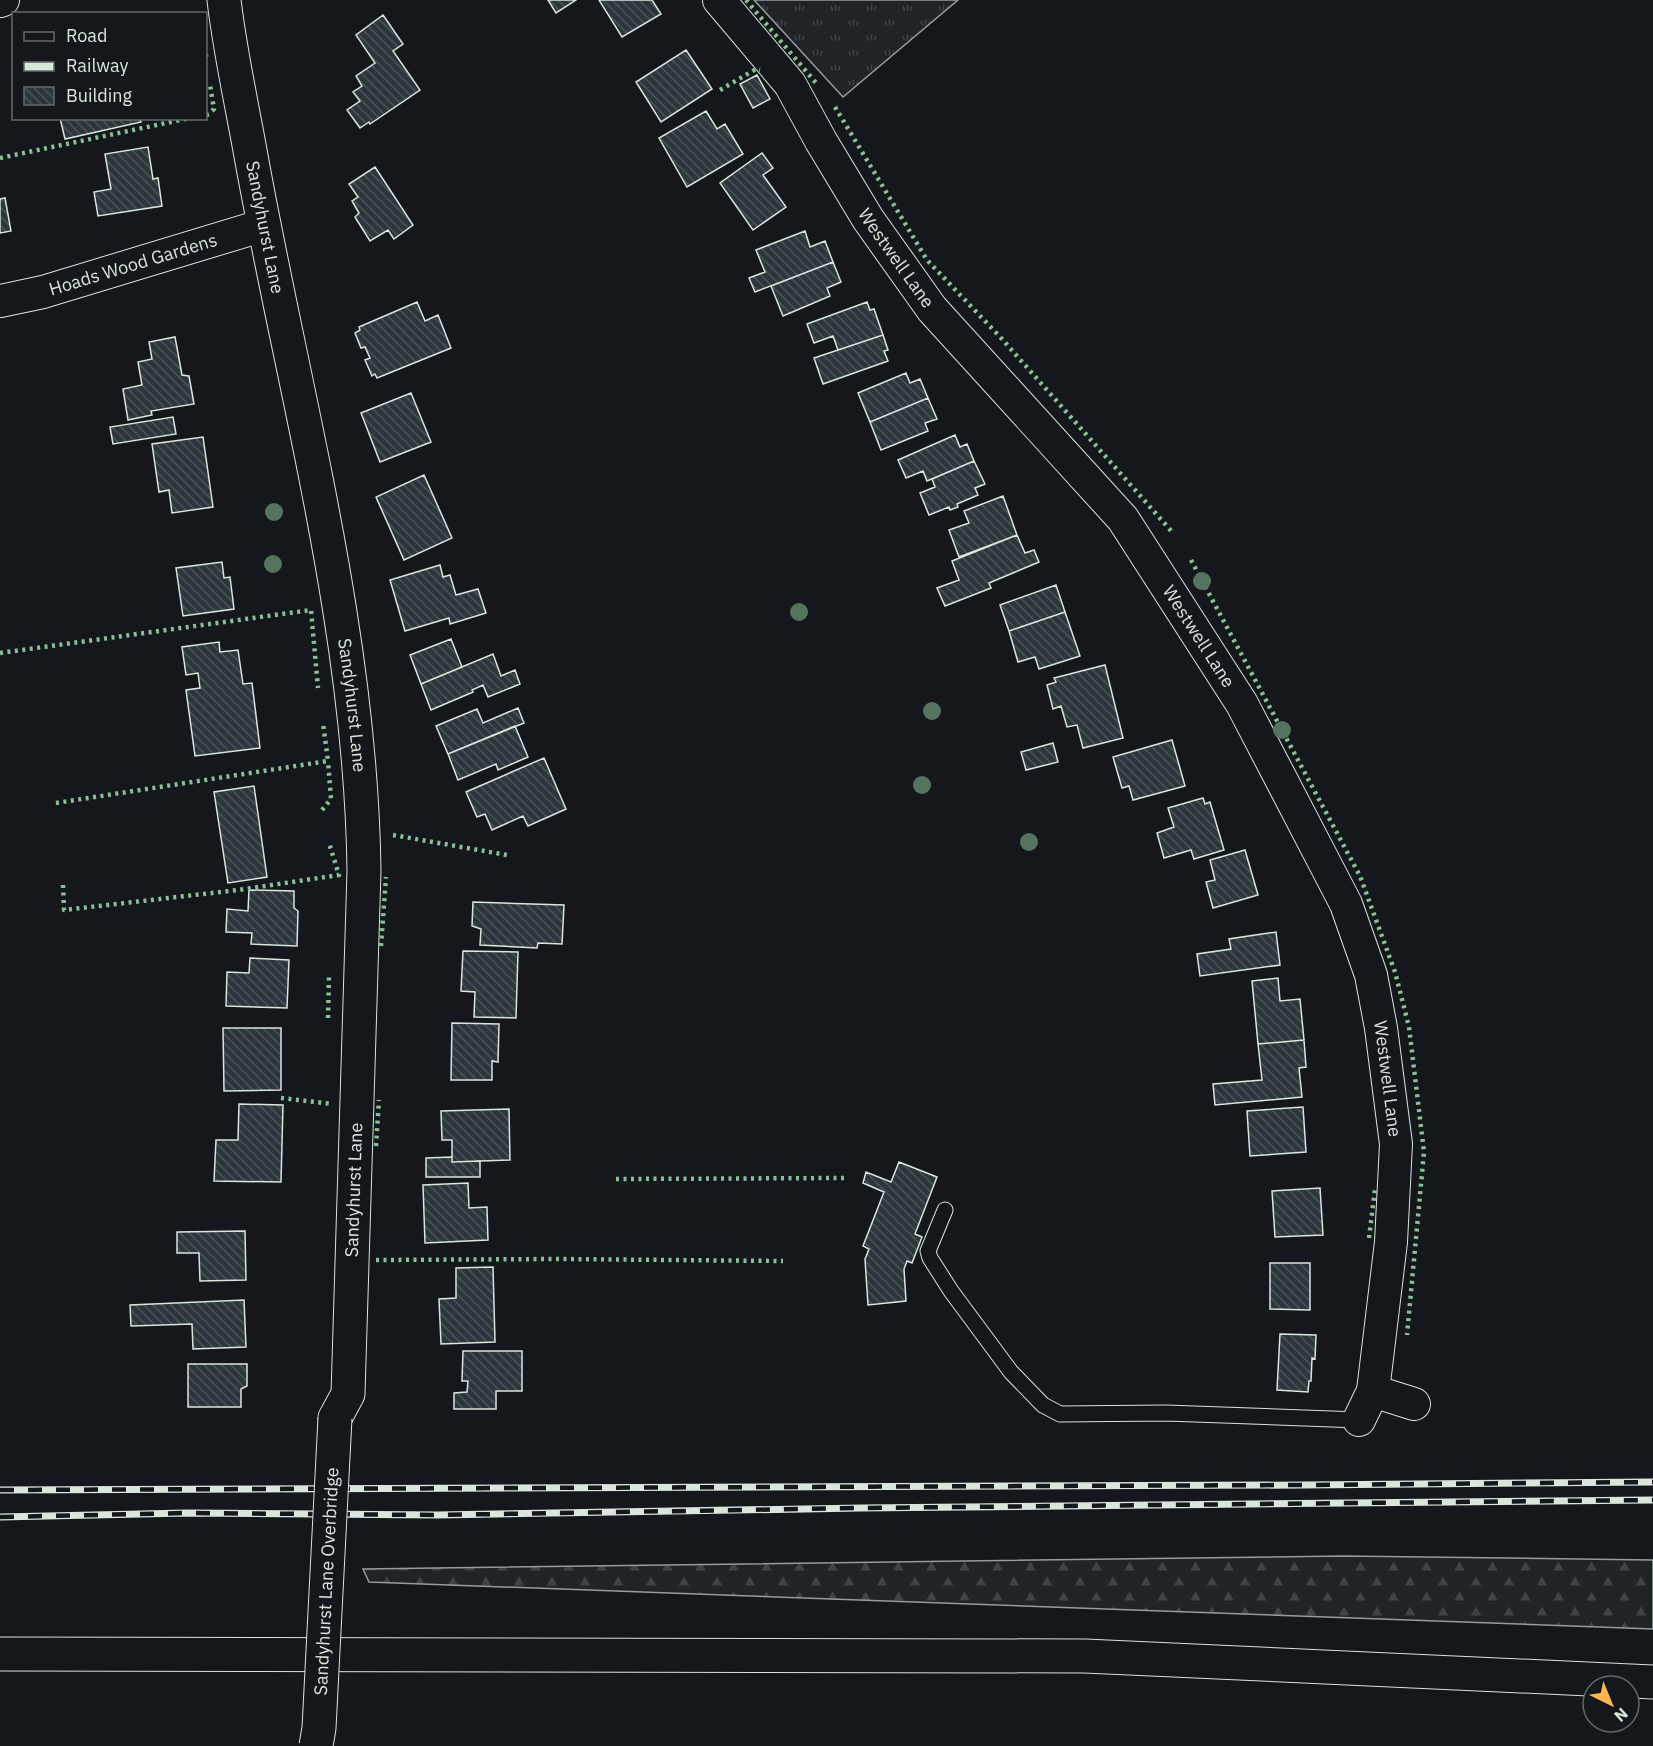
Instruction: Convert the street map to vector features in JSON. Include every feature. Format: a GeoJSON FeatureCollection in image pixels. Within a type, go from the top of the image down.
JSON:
{"type":"FeatureCollection","features":[{"type":"Feature","properties":{"kind":"main road","name":"Sandyhurst Lane"},"geometry":{"type":"LineString","coordinates":[[224,0],[264,225],[337,586],[364,817],[348,1394],[335,1418]]}},
{"type":"Feature","properties":{"kind":"main road","name":"Sandyhurst Lane Overbridge"},"geometry":{"type":"LineString","coordinates":[[316,1746],[319,1728],[335,1418]]}},
{"type":"Feature","properties":{"kind":"main road"},"geometry":{"type":"LineString","coordinates":[[0,1654],[1085,1656],[1653,1682]]}},
{"type":"Feature","properties":{"kind":"street","name":"Westwell Lane"},"geometry":{"type":"LineString","coordinates":[[719,0],[790,84],[868,219],[932,309],[1123,519],[1242,704],[1346,904],[1371,975],[1381,1028],[1396,1144],[1391,1242],[1373,1390],[1359,1420]]}},
{"type":"Feature","properties":{"kind":"street","name":"Hoads Wood Gardens"},"geometry":{"type":"LineString","coordinates":[[0,301],[43,292],[264,225]]}},
{"type":"Feature","properties":{"kind":"street"},"geometry":{"type":"LineString","coordinates":[[1373,1390],[1414,1404]]}},
{"type":"Feature","properties":{"kind":"lane"},"geometry":{"type":"LineString","coordinates":[[945,1210],[928,1251],[930,1258],[951,1291],[1011,1372],[1043,1405],[1060,1414],[1166,1413],[1359,1420]]}},
{"type":"Feature","properties":{"kind":"green space"},"geometry":{"type":"Polygon","coordinates":[[[754,0],[958,0],[843,97],[754,0]]]}},
{"type":"Feature","properties":{"kind":"green space"},"geometry":{"type":"Polygon","coordinates":[[[1344,1556],[1653,1560],[1653,1629],[369,1582],[363,1569],[1344,1556]]]}},
{"type":"Feature","properties":{"kind":"building"},"geometry":{"type":"Polygon","coordinates":[[[548,0],[576,0],[556,13],[548,0]]]}},
{"type":"Feature","properties":{"kind":"building"},"geometry":{"type":"Polygon","coordinates":[[[599,0],[652,0],[661,14],[622,37],[599,0]]]}},
{"type":"Feature","properties":{"kind":"building"},"geometry":{"type":"Polygon","coordinates":[[[383,15],[403,44],[393,51],[420,90],[370,124],[369,122],[360,128],[347,110],[360,101],[353,92],[362,86],[356,76],[375,63],[356,35],[383,15]]]}},
{"type":"Feature","properties":{"kind":"building"},"geometry":{"type":"Polygon","coordinates":[[[686,50],[712,89],[661,122],[636,82],[686,50]]]}},
{"type":"Feature","properties":{"kind":"building"},"geometry":{"type":"Polygon","coordinates":[[[757,75],[770,99],[753,108],[740,84],[757,75]]]}},
{"type":"Feature","properties":{"kind":"building"},"geometry":{"type":"Polygon","coordinates":[[[706,111],[717,129],[725,124],[743,154],[687,187],[659,138],[706,111]]]}},
{"type":"Feature","properties":{"kind":"building"},"geometry":{"type":"Polygon","coordinates":[[[60,120],[140,120],[141,122],[65,139],[60,120]]]}},
{"type":"Feature","properties":{"kind":"building"},"geometry":{"type":"Polygon","coordinates":[[[148,147],[153,179],[158,178],[162,206],[98,216],[94,192],[111,189],[105,154],[148,147]]]}},
{"type":"Feature","properties":{"kind":"building"},"geometry":{"type":"Polygon","coordinates":[[[762,153],[773,168],[763,175],[786,207],[753,230],[720,183],[762,153]]]}},
{"type":"Feature","properties":{"kind":"building"},"geometry":{"type":"Polygon","coordinates":[[[375,167],[413,225],[394,239],[388,230],[370,241],[355,217],[359,213],[352,201],[358,197],[349,184],[375,167]]]}},
{"type":"Feature","properties":{"kind":"building"},"geometry":{"type":"Polygon","coordinates":[[[5,198],[11,231],[0,233],[0,199],[5,198]]]}},
{"type":"Feature","properties":{"kind":"building"},"geometry":{"type":"Polygon","coordinates":[[[805,231],[810,247],[825,241],[833,262],[755,292],[749,278],[765,272],[756,250],[805,231]]]}},
{"type":"Feature","properties":{"kind":"building"},"geometry":{"type":"Polygon","coordinates":[[[833,262],[841,282],[827,288],[830,296],[783,316],[771,286],[833,262]]]}},
{"type":"Feature","properties":{"kind":"building"},"geometry":{"type":"Polygon","coordinates":[[[417,302],[425,321],[438,315],[451,348],[377,378],[375,374],[372,376],[365,360],[370,358],[365,347],[361,348],[355,333],[360,330],[359,327],[417,302]]]}},
{"type":"Feature","properties":{"kind":"building"},"geometry":{"type":"Polygon","coordinates":[[[867,302],[870,310],[874,309],[883,335],[838,350],[833,336],[814,343],[807,324],[867,302]]]}},
{"type":"Feature","properties":{"kind":"building"},"geometry":{"type":"Polygon","coordinates":[[[883,335],[888,350],[884,351],[888,361],[823,384],[814,358],[883,335]]]}},
{"type":"Feature","properties":{"kind":"building"},"geometry":{"type":"Polygon","coordinates":[[[175,337],[182,375],[189,376],[194,404],[151,411],[152,415],[128,420],[123,389],[142,385],[138,362],[152,359],[149,342],[175,337]]]}},
{"type":"Feature","properties":{"kind":"building"},"geometry":{"type":"Polygon","coordinates":[[[906,373],[910,383],[920,379],[928,398],[870,422],[858,393],[906,373]]]}},
{"type":"Feature","properties":{"kind":"building"},"geometry":{"type":"Polygon","coordinates":[[[411,393],[431,442],[380,462],[361,413],[411,393]]]}},
{"type":"Feature","properties":{"kind":"building"},"geometry":{"type":"Polygon","coordinates":[[[928,398],[937,419],[925,423],[928,431],[881,450],[870,422],[928,398]]]}},
{"type":"Feature","properties":{"kind":"building"},"geometry":{"type":"Polygon","coordinates":[[[173,417],[176,434],[113,444],[110,427],[173,417]]]}},
{"type":"Feature","properties":{"kind":"building"},"geometry":{"type":"Polygon","coordinates":[[[955,435],[960,447],[967,444],[974,461],[927,481],[923,471],[906,478],[898,460],[955,435]]]}},
{"type":"Feature","properties":{"kind":"building"},"geometry":{"type":"Polygon","coordinates":[[[203,437],[213,507],[172,513],[169,490],[159,492],[152,444],[203,437]]]}},
{"type":"Feature","properties":{"kind":"building"},"geometry":{"type":"Polygon","coordinates":[[[974,461],[985,484],[975,488],[978,495],[957,504],[958,507],[950,510],[949,507],[929,515],[920,493],[935,487],[932,479],[974,461]]]}},
{"type":"Feature","properties":{"kind":"building"},"geometry":{"type":"Polygon","coordinates":[[[424,475],[452,538],[404,560],[376,497],[424,475]]]}},
{"type":"Feature","properties":{"kind":"building"},"geometry":{"type":"Polygon","coordinates":[[[1003,496],[1017,535],[959,557],[949,530],[969,523],[964,511],[1003,496]]]}},
{"type":"Feature","properties":{"kind":"building"},"geometry":{"type":"Polygon","coordinates":[[[1017,535],[1025,553],[1034,550],[1039,562],[989,583],[991,588],[945,606],[937,588],[959,580],[952,561],[1017,535]]]}},
{"type":"Feature","properties":{"kind":"building"},"geometry":{"type":"Polygon","coordinates":[[[222,562],[224,578],[230,577],[234,609],[183,616],[176,568],[222,562]]]}},
{"type":"Feature","properties":{"kind":"building"},"geometry":{"type":"Polygon","coordinates":[[[440,565],[443,577],[450,575],[456,595],[478,589],[486,613],[450,624],[449,618],[405,631],[390,580],[440,565]]]}},
{"type":"Feature","properties":{"kind":"building"},"geometry":{"type":"Polygon","coordinates":[[[1056,585],[1065,612],[1009,631],[1000,605],[1056,585]]]}},
{"type":"Feature","properties":{"kind":"building"},"geometry":{"type":"Polygon","coordinates":[[[1065,612],[1080,656],[1039,669],[1035,657],[1018,662],[1009,631],[1065,612]]]}},
{"type":"Feature","properties":{"kind":"building"},"geometry":{"type":"Polygon","coordinates":[[[451,639],[462,667],[421,684],[410,655],[451,639]]]}},
{"type":"Feature","properties":{"kind":"building"},"geometry":{"type":"Polygon","coordinates":[[[219,642],[220,652],[238,650],[243,684],[252,683],[260,748],[195,756],[186,690],[200,688],[198,673],[186,675],[182,647],[219,642]]]}},
{"type":"Feature","properties":{"kind":"building"},"geometry":{"type":"Polygon","coordinates":[[[493,654],[501,676],[515,670],[520,684],[488,697],[483,685],[472,690],[473,692],[431,710],[421,684],[493,654]]]}},
{"type":"Feature","properties":{"kind":"building"},"geometry":{"type":"Polygon","coordinates":[[[1105,665],[1123,738],[1083,748],[1077,725],[1067,727],[1061,706],[1053,709],[1047,685],[1056,682],[1054,678],[1105,665]]]}},
{"type":"Feature","properties":{"kind":"building"},"geometry":{"type":"Polygon","coordinates":[[[518,708],[524,723],[448,754],[436,726],[477,709],[483,723],[518,708]]]}},
{"type":"Feature","properties":{"kind":"building"},"geometry":{"type":"Polygon","coordinates":[[[515,726],[528,757],[498,770],[496,764],[458,780],[448,754],[515,726]]]}},
{"type":"Feature","properties":{"kind":"building"},"geometry":{"type":"Polygon","coordinates":[[[1172,740],[1185,786],[1133,800],[1129,786],[1122,788],[1113,757],[1172,740]]]}},
{"type":"Feature","properties":{"kind":"building"},"geometry":{"type":"Polygon","coordinates":[[[1053,743],[1058,762],[1026,770],[1021,752],[1053,743]]]}},
{"type":"Feature","properties":{"kind":"building"},"geometry":{"type":"Polygon","coordinates":[[[544,758],[566,809],[528,826],[523,816],[492,830],[485,814],[477,817],[466,792],[544,758]]]}},
{"type":"Feature","properties":{"kind":"building"},"geometry":{"type":"Polygon","coordinates":[[[254,786],[267,877],[228,883],[214,792],[254,786]]]}},
{"type":"Feature","properties":{"kind":"building"},"geometry":{"type":"Polygon","coordinates":[[[1203,798],[1205,804],[1210,802],[1224,850],[1194,859],[1191,850],[1164,858],[1157,833],[1174,827],[1168,808],[1203,798]]]}},
{"type":"Feature","properties":{"kind":"building"},"geometry":{"type":"Polygon","coordinates":[[[1245,850],[1258,895],[1213,908],[1206,882],[1215,880],[1210,860],[1245,850]]]}},
{"type":"Feature","properties":{"kind":"building"},"geometry":{"type":"Polygon","coordinates":[[[249,890],[294,891],[294,908],[298,911],[297,946],[251,944],[252,933],[226,932],[227,909],[248,911],[249,890]]]}},
{"type":"Feature","properties":{"kind":"building"},"geometry":{"type":"Polygon","coordinates":[[[473,902],[564,905],[562,944],[538,943],[537,948],[480,945],[481,929],[472,926],[473,902]]]}},
{"type":"Feature","properties":{"kind":"building"},"geometry":{"type":"Polygon","coordinates":[[[1276,932],[1280,965],[1200,976],[1197,954],[1231,949],[1229,939],[1276,932]]]}},
{"type":"Feature","properties":{"kind":"building"},"geometry":{"type":"Polygon","coordinates":[[[463,951],[518,952],[516,1018],[474,1017],[475,992],[461,991],[463,951]]]}},
{"type":"Feature","properties":{"kind":"building"},"geometry":{"type":"Polygon","coordinates":[[[250,958],[289,960],[287,1008],[226,1006],[227,972],[249,973],[250,958]]]}},
{"type":"Feature","properties":{"kind":"building"},"geometry":{"type":"Polygon","coordinates":[[[1278,978],[1280,1001],[1300,999],[1304,1040],[1258,1044],[1252,981],[1278,978]]]}},
{"type":"Feature","properties":{"kind":"building"},"geometry":{"type":"Polygon","coordinates":[[[452,1023],[499,1024],[498,1062],[492,1061],[492,1080],[451,1080],[452,1023]]]}},
{"type":"Feature","properties":{"kind":"building"},"geometry":{"type":"Polygon","coordinates":[[[223,1028],[281,1028],[281,1090],[224,1091],[223,1028]]]}},
{"type":"Feature","properties":{"kind":"building"},"geometry":{"type":"Polygon","coordinates":[[[1304,1040],[1306,1067],[1299,1068],[1302,1097],[1215,1105],[1213,1084],[1262,1080],[1258,1044],[1304,1040]]]}},
{"type":"Feature","properties":{"kind":"building"},"geometry":{"type":"Polygon","coordinates":[[[239,1104],[283,1105],[281,1182],[214,1181],[216,1140],[238,1140],[239,1104]]]}},
{"type":"Feature","properties":{"kind":"building"},"geometry":{"type":"Polygon","coordinates":[[[1303,1107],[1306,1152],[1250,1156],[1247,1111],[1303,1107]]]}},
{"type":"Feature","properties":{"kind":"building"},"geometry":{"type":"Polygon","coordinates":[[[509,1109],[510,1160],[452,1162],[452,1140],[442,1140],[441,1111],[509,1109]]]}},
{"type":"Feature","properties":{"kind":"building"},"geometry":{"type":"Polygon","coordinates":[[[452,1157],[452,1162],[480,1161],[480,1177],[426,1177],[426,1158],[452,1157]]]}},
{"type":"Feature","properties":{"kind":"building"},"geometry":{"type":"Polygon","coordinates":[[[899,1162],[937,1177],[915,1234],[922,1237],[912,1263],[907,1261],[904,1269],[906,1301],[868,1305],[865,1259],[869,1249],[863,1246],[884,1192],[863,1183],[866,1172],[891,1182],[899,1162]]]}},
{"type":"Feature","properties":{"kind":"building"},"geometry":{"type":"Polygon","coordinates":[[[468,1183],[469,1208],[487,1207],[488,1240],[425,1243],[423,1185],[468,1183]]]}},
{"type":"Feature","properties":{"kind":"building"},"geometry":{"type":"Polygon","coordinates":[[[1320,1188],[1323,1235],[1275,1237],[1272,1191],[1320,1188]]]}},
{"type":"Feature","properties":{"kind":"building"},"geometry":{"type":"Polygon","coordinates":[[[245,1231],[246,1280],[200,1281],[199,1253],[177,1253],[177,1232],[245,1231]]]}},
{"type":"Feature","properties":{"kind":"building"},"geometry":{"type":"Polygon","coordinates":[[[1270,1263],[1310,1263],[1310,1310],[1270,1309],[1270,1263]]]}},
{"type":"Feature","properties":{"kind":"building"},"geometry":{"type":"Polygon","coordinates":[[[493,1267],[495,1342],[441,1344],[439,1299],[456,1298],[456,1268],[493,1267]]]}},
{"type":"Feature","properties":{"kind":"building"},"geometry":{"type":"Polygon","coordinates":[[[244,1300],[246,1347],[193,1349],[192,1324],[131,1326],[130,1305],[244,1300]]]}},
{"type":"Feature","properties":{"kind":"building"},"geometry":{"type":"Polygon","coordinates":[[[1280,1334],[1316,1335],[1315,1359],[1312,1358],[1308,1392],[1277,1390],[1280,1334]]]}},
{"type":"Feature","properties":{"kind":"building"},"geometry":{"type":"Polygon","coordinates":[[[463,1351],[522,1351],[522,1391],[496,1391],[496,1409],[454,1409],[454,1393],[467,1392],[468,1381],[462,1381],[463,1351]]]}},
{"type":"Feature","properties":{"kind":"building"},"geometry":{"type":"Polygon","coordinates":[[[188,1364],[247,1364],[247,1386],[241,1389],[241,1407],[188,1407],[188,1364]]]}},
{"type":"Feature","properties":{"kind":"railway"},"geometry":{"type":"LineString","coordinates":[[0,1490],[1653,1482]]}},
{"type":"Feature","properties":{"kind":"railway"},"geometry":{"type":"LineString","coordinates":[[0,1517],[187,1513],[438,1515],[1653,1500]]}},
{"type":"Feature","properties":{"kind":"hedge"},"geometry":{"type":"LineString","coordinates":[[746,0],[816,83]]}},
{"type":"Feature","properties":{"kind":"hedge"},"geometry":{"type":"LineString","coordinates":[[720,90],[756,69],[760,70]]}},
{"type":"Feature","properties":{"kind":"hedge"},"geometry":{"type":"LineString","coordinates":[[207,115],[214,109],[210,85]]}},
{"type":"Feature","properties":{"kind":"hedge"},"geometry":{"type":"LineString","coordinates":[[835,107],[927,260],[1002,339],[1173,533]]}},
{"type":"Feature","properties":{"kind":"hedge"},"geometry":{"type":"LineString","coordinates":[[0,158],[180,120]]}},
{"type":"Feature","properties":{"kind":"hedge"},"geometry":{"type":"LineString","coordinates":[[1191,560],[1360,876],[1395,972],[1409,1027],[1424,1152],[1407,1335]]}},
{"type":"Feature","properties":{"kind":"hedge"},"geometry":{"type":"LineString","coordinates":[[0,653],[311,610],[318,688]]}},
{"type":"Feature","properties":{"kind":"hedge"},"geometry":{"type":"LineString","coordinates":[[56,803],[328,761],[323,723]]}},
{"type":"Feature","properties":{"kind":"hedge"},"geometry":{"type":"LineString","coordinates":[[322,810],[331,799],[328,761]]}},
{"type":"Feature","properties":{"kind":"hedge"},"geometry":{"type":"LineString","coordinates":[[393,835],[507,855]]}},
{"type":"Feature","properties":{"kind":"hedge"},"geometry":{"type":"LineString","coordinates":[[63,885],[64,910],[238,890],[339,875],[329,843]]}},
{"type":"Feature","properties":{"kind":"hedge"},"geometry":{"type":"LineString","coordinates":[[381,946],[386,877]]}},
{"type":"Feature","properties":{"kind":"hedge"},"geometry":{"type":"LineString","coordinates":[[328,1018],[329,976]]}},
{"type":"Feature","properties":{"kind":"hedge"},"geometry":{"type":"LineString","coordinates":[[281,1098],[333,1104]]}},
{"type":"Feature","properties":{"kind":"hedge"},"geometry":{"type":"LineString","coordinates":[[376,1146],[379,1100]]}},
{"type":"Feature","properties":{"kind":"hedge"},"geometry":{"type":"LineString","coordinates":[[616,1179],[846,1178]]}},
{"type":"Feature","properties":{"kind":"hedge"},"geometry":{"type":"LineString","coordinates":[[1369,1238],[1375,1189]]}},
{"type":"Feature","properties":{"kind":"hedge"},"geometry":{"type":"LineString","coordinates":[[376,1260],[783,1261]]}}]}
